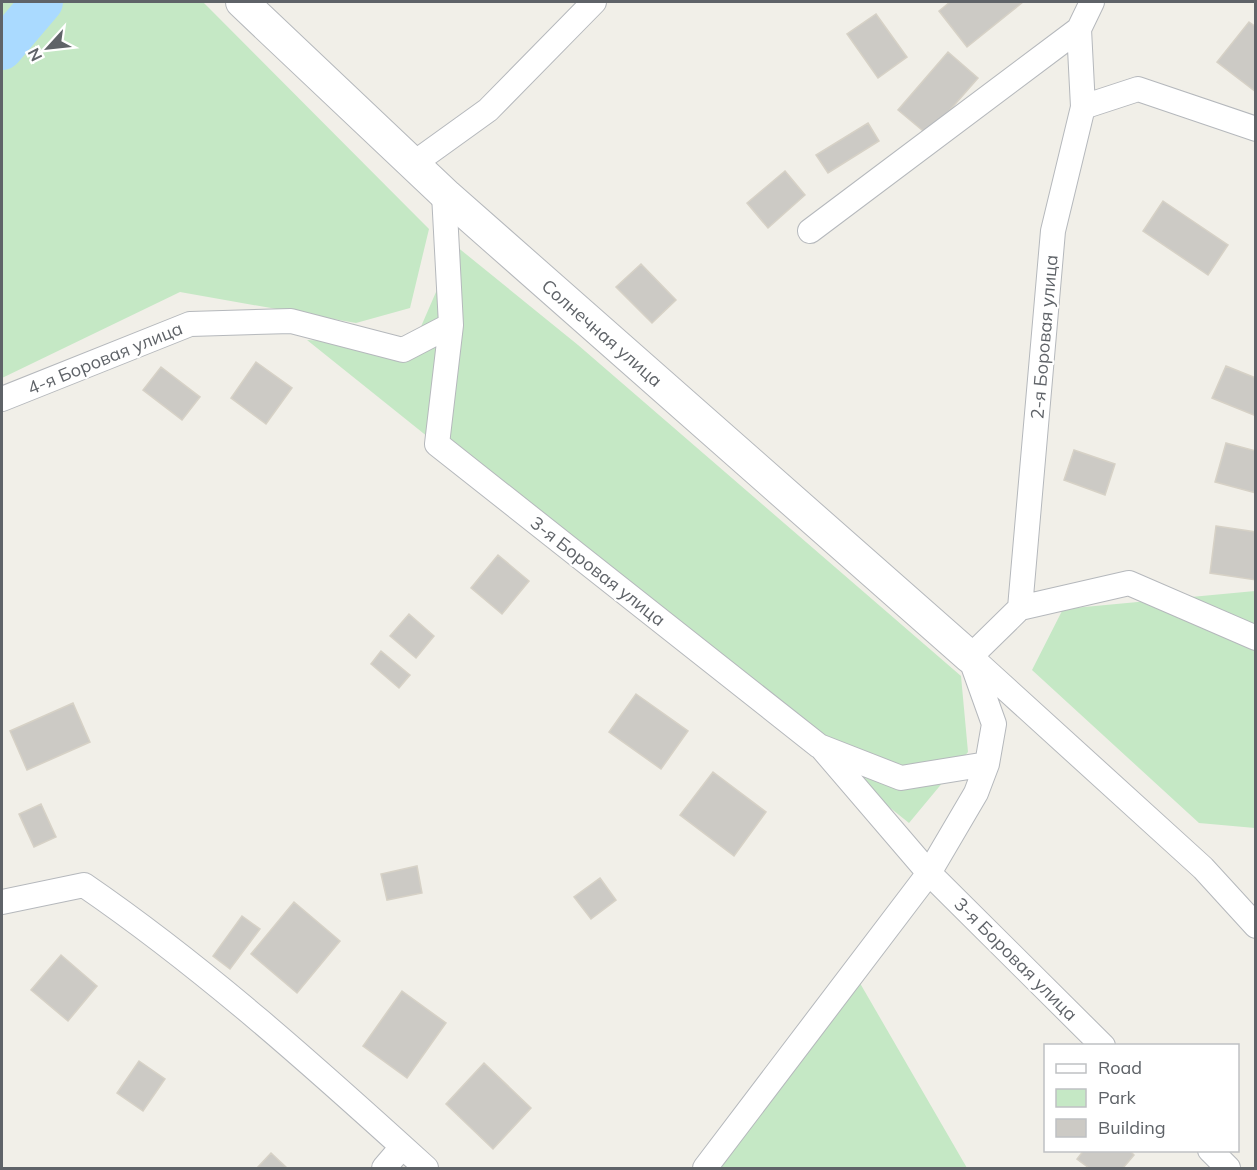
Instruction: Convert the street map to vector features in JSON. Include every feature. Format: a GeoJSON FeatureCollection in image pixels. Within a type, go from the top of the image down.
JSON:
{"type":"FeatureCollection","features":[{"type":"Feature","properties":{"kind":"street","name":"Солнечная улица"},"geometry":{"type":"LineString","coordinates":[[242,2],[444,194],[970,657]]}},
{"type":"Feature","properties":{"kind":"street"},"geometry":{"type":"LineString","coordinates":[[413,164],[488,110],[594,2]]}},
{"type":"Feature","properties":{"kind":"street","name":"2-я Боровая улица"},"geometry":{"type":"LineString","coordinates":[[1020,608],[1053,231],[1083,107],[1079,29],[1092,2]]}},
{"type":"Feature","properties":{"kind":"street"},"geometry":{"type":"LineString","coordinates":[[810,231],[1079,29]]}},
{"type":"Feature","properties":{"kind":"street"},"geometry":{"type":"LineString","coordinates":[[1083,107],[1138,89],[1256,129]]}},
{"type":"Feature","properties":{"kind":"street","name":"3-я Боровая улица"},"geometry":{"type":"LineString","coordinates":[[444,194],[451,325],[437,444],[819,746],[929,873],[1101,1044]]}},
{"type":"Feature","properties":{"kind":"street","name":"4-я Боровая улица"},"geometry":{"type":"LineString","coordinates":[[2,399],[190,324],[291,321],[403,350],[451,325]]}},
{"type":"Feature","properties":{"kind":"street"},"geometry":{"type":"LineString","coordinates":[[970,657],[1020,608],[1129,584],[1256,638]]}},
{"type":"Feature","properties":{"kind":"street"},"geometry":{"type":"LineString","coordinates":[[705,1168],[929,873],[976,793],[987,764],[994,724],[970,657]]}},
{"type":"Feature","properties":{"kind":"street"},"geometry":{"type":"LineString","coordinates":[[970,657],[1203,868],[1256,926]]}},
{"type":"Feature","properties":{"kind":"street","name":"3-я Боровая улица"},"geometry":{"type":"LineString","coordinates":[[819,746],[901,778],[987,764]]}},
{"type":"Feature","properties":{"kind":"street"},"geometry":{"type":"LineString","coordinates":[[2,902],[84,885],[147,928],[426,1168]]}},
{"type":"Feature","properties":{"kind":"street"},"geometry":{"type":"LineString","coordinates":[[384,1168],[402,1147]]}},
{"type":"Feature","properties":{"kind":"street"},"geometry":{"type":"LineString","coordinates":[[1212,1152],[1228,1168]]}},
{"type":"Feature","properties":{"kind":"green space"},"geometry":{"type":"Polygon","coordinates":[[[2,2],[203,2],[429,229],[410,308],[356,323],[180,292],[2,378],[2,2]]]}},
{"type":"Feature","properties":{"kind":"green space"},"geometry":{"type":"Polygon","coordinates":[[[456,246],[578,345],[961,676],[968,752],[909,823],[307,340],[413,345],[456,246]]]}},
{"type":"Feature","properties":{"kind":"green space"},"geometry":{"type":"Polygon","coordinates":[[[1255,591],[1255,828],[1199,823],[1032,670],[1063,609],[1255,591]]]}},
{"type":"Feature","properties":{"kind":"green space"},"geometry":{"type":"Polygon","coordinates":[[[857,978],[967,1168],[715,1168],[857,978]]]}},
{"type":"Feature","properties":{"kind":"building"},"geometry":{"type":"Polygon","coordinates":[[[950,2],[1023,2],[967,47],[939,11],[950,2]]]}},
{"type":"Feature","properties":{"kind":"building"},"geometry":{"type":"Polygon","coordinates":[[[876,14],[907,57],[878,78],[847,34],[876,14]]]}},
{"type":"Feature","properties":{"kind":"building"},"geometry":{"type":"Polygon","coordinates":[[[1249,22],[1256,27],[1256,92],[1217,62],[1249,22]]]}},
{"type":"Feature","properties":{"kind":"building"},"geometry":{"type":"Polygon","coordinates":[[[948,52],[978,78],[928,135],[898,110],[948,52]]]}},
{"type":"Feature","properties":{"kind":"building"},"geometry":{"type":"Polygon","coordinates":[[[868,123],[879,141],[828,173],[816,155],[868,123]]]}},
{"type":"Feature","properties":{"kind":"building"},"geometry":{"type":"Polygon","coordinates":[[[785,171],[805,195],[768,228],[747,203],[785,171]]]}},
{"type":"Feature","properties":{"kind":"building"},"geometry":{"type":"Polygon","coordinates":[[[1163,201],[1228,245],[1208,275],[1143,231],[1163,201]]]}},
{"type":"Feature","properties":{"kind":"building"},"geometry":{"type":"Polygon","coordinates":[[[641,264],[676,300],[652,323],[616,287],[641,264]]]}},
{"type":"Feature","properties":{"kind":"building"},"geometry":{"type":"Polygon","coordinates":[[[256,362],[292,388],[266,424],[231,398],[256,362]]]}},
{"type":"Feature","properties":{"kind":"building"},"geometry":{"type":"Polygon","coordinates":[[[1226,366],[1256,378],[1256,416],[1212,398],[1226,366]]]}},
{"type":"Feature","properties":{"kind":"building"},"geometry":{"type":"Polygon","coordinates":[[[161,367],[200,397],[182,420],[143,390],[161,367]]]}},
{"type":"Feature","properties":{"kind":"building"},"geometry":{"type":"Polygon","coordinates":[[[1226,443],[1256,451],[1256,493],[1215,482],[1226,443]]]}},
{"type":"Feature","properties":{"kind":"building"},"geometry":{"type":"Polygon","coordinates":[[[1074,450],[1115,464],[1105,495],[1064,480],[1074,450]]]}},
{"type":"Feature","properties":{"kind":"building"},"geometry":{"type":"Polygon","coordinates":[[[1216,526],[1256,532],[1256,580],[1210,573],[1216,526]]]}},
{"type":"Feature","properties":{"kind":"building"},"geometry":{"type":"Polygon","coordinates":[[[498,555],[529,581],[502,614],[471,588],[498,555]]]}},
{"type":"Feature","properties":{"kind":"building"},"geometry":{"type":"Polygon","coordinates":[[[409,614],[434,636],[416,658],[390,636],[409,614]]]}},
{"type":"Feature","properties":{"kind":"building"},"geometry":{"type":"Polygon","coordinates":[[[381,651],[410,675],[399,688],[371,664],[381,651]]]}},
{"type":"Feature","properties":{"kind":"building"},"geometry":{"type":"Polygon","coordinates":[[[636,694],[688,731],[661,769],[609,732],[636,694]]]}},
{"type":"Feature","properties":{"kind":"building"},"geometry":{"type":"Polygon","coordinates":[[[73,703],[90,742],[27,770],[10,731],[73,703]]]}},
{"type":"Feature","properties":{"kind":"building"},"geometry":{"type":"Polygon","coordinates":[[[713,772],[766,812],[734,856],[680,815],[713,772]]]}},
{"type":"Feature","properties":{"kind":"building"},"geometry":{"type":"Polygon","coordinates":[[[41,804],[56,837],[34,847],[19,814],[41,804]]]}},
{"type":"Feature","properties":{"kind":"building"},"geometry":{"type":"Polygon","coordinates":[[[417,866],[422,893],[387,900],[381,874],[417,866]]]}},
{"type":"Feature","properties":{"kind":"building"},"geometry":{"type":"Polygon","coordinates":[[[600,878],[616,900],[591,919],[574,897],[600,878]]]}},
{"type":"Feature","properties":{"kind":"building"},"geometry":{"type":"Polygon","coordinates":[[[294,902],[340,941],[297,993],[251,954],[294,902]]]}},
{"type":"Feature","properties":{"kind":"building"},"geometry":{"type":"Polygon","coordinates":[[[242,916],[260,929],[230,969],[213,956],[242,916]]]}},
{"type":"Feature","properties":{"kind":"building"},"geometry":{"type":"Polygon","coordinates":[[[61,955],[97,986],[68,1021],[31,990],[61,955]]]}},
{"type":"Feature","properties":{"kind":"building"},"geometry":{"type":"Polygon","coordinates":[[[402,991],[446,1023],[407,1078],[363,1046],[402,991]]]}},
{"type":"Feature","properties":{"kind":"building"},"geometry":{"type":"Polygon","coordinates":[[[139,1061],[165,1079],[143,1111],[117,1093],[139,1061]]]}},
{"type":"Feature","properties":{"kind":"building"},"geometry":{"type":"Polygon","coordinates":[[[484,1063],[531,1108],[493,1149],[446,1104],[484,1063]]]}},
{"type":"Feature","properties":{"kind":"building"},"geometry":{"type":"Polygon","coordinates":[[[1082,1152],[1131,1152],[1134,1155],[1123,1168],[1089,1168],[1077,1159],[1082,1152]]]}},
{"type":"Feature","properties":{"kind":"building"},"geometry":{"type":"Polygon","coordinates":[[[271,1153],[287,1168],[257,1168],[271,1153]]]}},
{"type":"Feature","properties":{"kind":"waterway"},"geometry":{"type":"LineString","coordinates":[[2,49],[42,2]]}}]}
